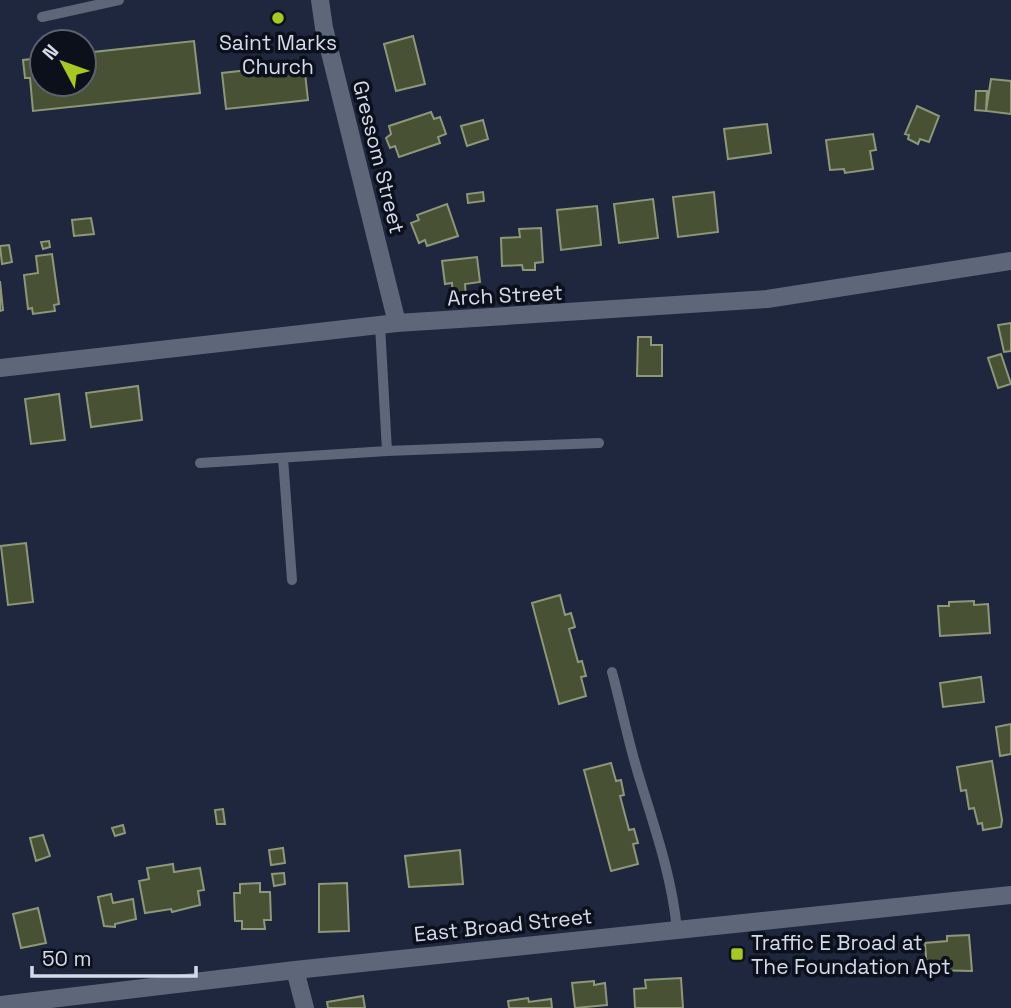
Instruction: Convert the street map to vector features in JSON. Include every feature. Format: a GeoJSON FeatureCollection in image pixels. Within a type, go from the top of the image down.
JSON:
{"type":"FeatureCollection","features":[{"type":"Feature","properties":{"kind":"street","name":"Gressom Street"},"geometry":{"type":"LineString","coordinates":[[320,0],[388,324]]}},
{"type":"Feature","properties":{"kind":"street","name":"Arch Street"},"geometry":{"type":"LineString","coordinates":[[0,368],[388,324],[767,299],[1011,261]]}},
{"type":"Feature","properties":{"kind":"street","name":"East Broad Street"},"geometry":{"type":"LineString","coordinates":[[0,1005],[295,970],[1011,895]]}},
{"type":"Feature","properties":{"kind":"street"},"geometry":{"type":"LineString","coordinates":[[295,970],[305,1008]]}},
{"type":"Feature","properties":{"kind":"lane"},"geometry":{"type":"LineString","coordinates":[[42,17],[119,0]]}},
{"type":"Feature","properties":{"kind":"lane"},"geometry":{"type":"LineString","coordinates":[[387,451],[388,324]]}},
{"type":"Feature","properties":{"kind":"lane"},"geometry":{"type":"LineString","coordinates":[[200,463],[387,451],[599,443]]}},
{"type":"Feature","properties":{"kind":"lane"},"geometry":{"type":"LineString","coordinates":[[283,458],[292,580]]}},
{"type":"Feature","properties":{"kind":"lane"},"geometry":{"type":"LineString","coordinates":[[612,672],[640,780],[663,852],[674,896],[677,930]]}},
{"type":"Feature","properties":{"kind":"building"},"geometry":{"type":"Polygon","coordinates":[[[413,36],[425,84],[396,91],[384,44],[413,36]]]}},
{"type":"Feature","properties":{"kind":"building"},"geometry":{"type":"Polygon","coordinates":[[[194,41],[200,93],[33,111],[32,98],[98,98],[98,51],[194,41]]]}},
{"type":"Feature","properties":{"kind":"building"},"geometry":{"type":"Polygon","coordinates":[[[28,59],[28,78],[25,78],[23,60],[28,59]]]}},
{"type":"Feature","properties":{"kind":"building"},"geometry":{"type":"Polygon","coordinates":[[[304,64],[308,100],[226,109],[222,73],[304,64]]]}},
{"type":"Feature","properties":{"kind":"building"},"geometry":{"type":"Polygon","coordinates":[[[991,79],[1011,81],[1011,114],[986,111],[991,79]]]}},
{"type":"Feature","properties":{"kind":"building"},"geometry":{"type":"Polygon","coordinates":[[[976,91],[987,91],[986,111],[975,110],[976,91]]]}},
{"type":"Feature","properties":{"kind":"building"},"geometry":{"type":"Polygon","coordinates":[[[917,106],[939,116],[929,142],[920,139],[918,144],[908,139],[909,135],[905,134],[917,106]]]}},
{"type":"Feature","properties":{"kind":"building"},"geometry":{"type":"Polygon","coordinates":[[[431,112],[434,119],[440,117],[446,134],[438,137],[440,143],[399,157],[395,146],[390,148],[386,138],[391,134],[389,126],[431,112]]]}},
{"type":"Feature","properties":{"kind":"building"},"geometry":{"type":"Polygon","coordinates":[[[483,120],[488,139],[467,146],[461,126],[483,120]]]}},
{"type":"Feature","properties":{"kind":"building"},"geometry":{"type":"Polygon","coordinates":[[[767,124],[771,153],[728,159],[724,129],[767,124]]]}},
{"type":"Feature","properties":{"kind":"building"},"geometry":{"type":"Polygon","coordinates":[[[873,134],[876,150],[870,151],[873,169],[845,173],[844,169],[830,170],[826,140],[873,134]]]}},
{"type":"Feature","properties":{"kind":"building"},"geometry":{"type":"Polygon","coordinates":[[[483,192],[484,201],[468,203],[467,194],[483,192]]]}},
{"type":"Feature","properties":{"kind":"building"},"geometry":{"type":"Polygon","coordinates":[[[714,192],[718,232],[678,237],[673,197],[714,192]]]}},
{"type":"Feature","properties":{"kind":"building"},"geometry":{"type":"Polygon","coordinates":[[[653,199],[658,238],[619,243],[614,204],[653,199]]]}},
{"type":"Feature","properties":{"kind":"building"},"geometry":{"type":"Polygon","coordinates":[[[447,204],[458,236],[427,246],[425,240],[419,243],[411,223],[419,220],[417,215],[447,204]]]}},
{"type":"Feature","properties":{"kind":"building"},"geometry":{"type":"Polygon","coordinates":[[[597,206],[601,245],[561,250],[557,210],[597,206]]]}},
{"type":"Feature","properties":{"kind":"building"},"geometry":{"type":"Polygon","coordinates":[[[91,218],[94,234],[74,236],[72,220],[91,218]]]}},
{"type":"Feature","properties":{"kind":"building"},"geometry":{"type":"Polygon","coordinates":[[[541,228],[543,262],[535,263],[535,270],[523,270],[522,265],[502,266],[501,238],[520,237],[519,229],[541,228]]]}},
{"type":"Feature","properties":{"kind":"building"},"geometry":{"type":"Polygon","coordinates":[[[49,241],[50,247],[43,249],[41,242],[49,241]]]}},
{"type":"Feature","properties":{"kind":"building"},"geometry":{"type":"Polygon","coordinates":[[[9,245],[12,262],[2,264],[0,246],[9,245]]]}},
{"type":"Feature","properties":{"kind":"building"},"geometry":{"type":"Polygon","coordinates":[[[52,254],[59,304],[54,305],[55,311],[33,314],[32,308],[28,309],[24,275],[38,273],[36,256],[52,254]]]}},
{"type":"Feature","properties":{"kind":"building"},"geometry":{"type":"Polygon","coordinates":[[[477,257],[480,282],[465,284],[466,296],[453,298],[452,283],[445,284],[442,261],[477,257]]]}},
{"type":"Feature","properties":{"kind":"building"},"geometry":{"type":"Polygon","coordinates":[[[0,281],[3,310],[0,311],[0,281]]]}},
{"type":"Feature","properties":{"kind":"building"},"geometry":{"type":"Polygon","coordinates":[[[1011,323],[1011,351],[1004,352],[998,325],[1011,323]]]}},
{"type":"Feature","properties":{"kind":"building"},"geometry":{"type":"Polygon","coordinates":[[[638,337],[651,337],[651,345],[662,345],[662,376],[637,376],[638,337]]]}},
{"type":"Feature","properties":{"kind":"building"},"geometry":{"type":"Polygon","coordinates":[[[1001,354],[1011,384],[998,388],[988,358],[1001,354]]]}},
{"type":"Feature","properties":{"kind":"building"},"geometry":{"type":"Polygon","coordinates":[[[138,386],[142,420],[91,427],[86,393],[138,386]]]}},
{"type":"Feature","properties":{"kind":"building"},"geometry":{"type":"Polygon","coordinates":[[[59,394],[65,440],[31,444],[25,399],[59,394]]]}},
{"type":"Feature","properties":{"kind":"building"},"geometry":{"type":"Polygon","coordinates":[[[26,543],[33,602],[8,605],[1,546],[26,543]]]}},
{"type":"Feature","properties":{"kind":"building"},"geometry":{"type":"Polygon","coordinates":[[[560,595],[565,615],[571,613],[575,627],[569,629],[578,662],[582,661],[586,676],[581,677],[586,696],[559,704],[532,603],[560,595]]]}},
{"type":"Feature","properties":{"kind":"building"},"geometry":{"type":"Polygon","coordinates":[[[974,601],[974,605],[988,604],[990,633],[940,636],[938,606],[949,606],[949,602],[974,601]]]}},
{"type":"Feature","properties":{"kind":"building"},"geometry":{"type":"Polygon","coordinates":[[[981,677],[984,702],[943,707],[940,683],[981,677]]]}},
{"type":"Feature","properties":{"kind":"building"},"geometry":{"type":"Polygon","coordinates":[[[1011,724],[1011,754],[1000,756],[996,727],[1011,724]]]}},
{"type":"Feature","properties":{"kind":"building"},"geometry":{"type":"Polygon","coordinates":[[[992,761],[1002,820],[1001,827],[983,830],[982,823],[978,824],[974,808],[969,809],[966,790],[961,791],[957,767],[992,761]]]}},
{"type":"Feature","properties":{"kind":"building"},"geometry":{"type":"Polygon","coordinates":[[[611,763],[616,781],[621,780],[624,795],[620,796],[629,830],[634,829],[638,843],[633,844],[638,864],[611,871],[584,770],[611,763]]]}},
{"type":"Feature","properties":{"kind":"building"},"geometry":{"type":"Polygon","coordinates":[[[223,809],[225,824],[217,824],[215,810],[223,809]]]}},
{"type":"Feature","properties":{"kind":"building"},"geometry":{"type":"Polygon","coordinates":[[[123,825],[125,833],[115,836],[112,828],[123,825]]]}},
{"type":"Feature","properties":{"kind":"building"},"geometry":{"type":"Polygon","coordinates":[[[43,835],[50,856],[36,861],[30,838],[43,835]]]}},
{"type":"Feature","properties":{"kind":"building"},"geometry":{"type":"Polygon","coordinates":[[[283,848],[285,863],[271,865],[269,850],[283,848]]]}},
{"type":"Feature","properties":{"kind":"building"},"geometry":{"type":"Polygon","coordinates":[[[460,850],[463,884],[409,887],[405,856],[460,850]]]}},
{"type":"Feature","properties":{"kind":"building"},"geometry":{"type":"Polygon","coordinates":[[[173,864],[174,872],[200,868],[204,890],[198,891],[200,905],[172,912],[171,909],[145,913],[139,881],[149,879],[147,868],[173,864]]]}},
{"type":"Feature","properties":{"kind":"building"},"geometry":{"type":"Polygon","coordinates":[[[284,873],[285,884],[274,886],[272,874],[284,873]]]}},
{"type":"Feature","properties":{"kind":"building"},"geometry":{"type":"Polygon","coordinates":[[[260,883],[260,892],[270,892],[271,920],[264,920],[265,929],[242,929],[242,921],[235,921],[234,893],[240,893],[240,884],[260,883]]]}},
{"type":"Feature","properties":{"kind":"building"},"geometry":{"type":"Polygon","coordinates":[[[347,883],[349,931],[319,932],[319,884],[347,883]]]}},
{"type":"Feature","properties":{"kind":"building"},"geometry":{"type":"Polygon","coordinates":[[[111,894],[113,903],[133,899],[136,919],[115,924],[115,927],[104,926],[98,897],[111,894]]]}},
{"type":"Feature","properties":{"kind":"building"},"geometry":{"type":"Polygon","coordinates":[[[38,908],[46,943],[21,948],[13,914],[38,908]]]}},
{"type":"Feature","properties":{"kind":"building"},"geometry":{"type":"Polygon","coordinates":[[[969,935],[972,971],[927,970],[925,943],[947,941],[947,936],[969,935]]]}},
{"type":"Feature","properties":{"kind":"building"},"geometry":{"type":"Polygon","coordinates":[[[681,978],[683,1008],[635,1008],[634,989],[646,988],[645,980],[681,978]]]}},
{"type":"Feature","properties":{"kind":"building"},"geometry":{"type":"Polygon","coordinates":[[[594,981],[594,985],[605,983],[607,1005],[575,1008],[572,983],[594,981]]]}},
{"type":"Feature","properties":{"kind":"building"},"geometry":{"type":"Polygon","coordinates":[[[363,996],[365,1008],[328,1008],[327,1002],[363,996]]]}},
{"type":"Feature","properties":{"kind":"building"},"geometry":{"type":"Polygon","coordinates":[[[528,998],[529,1002],[551,999],[552,1008],[509,1008],[508,1001],[528,998]]]}},
{"type":"Feature","properties":{"kind":"place","name":"Saint Marks Church"},"geometry":{"type":"Point","coordinates":[278,18]}},
{"type":"Feature","properties":{"kind":"place","name":"Traffic E Broad at The Foundation Apt"},"geometry":{"type":"Point","coordinates":[737,954]}}]}
